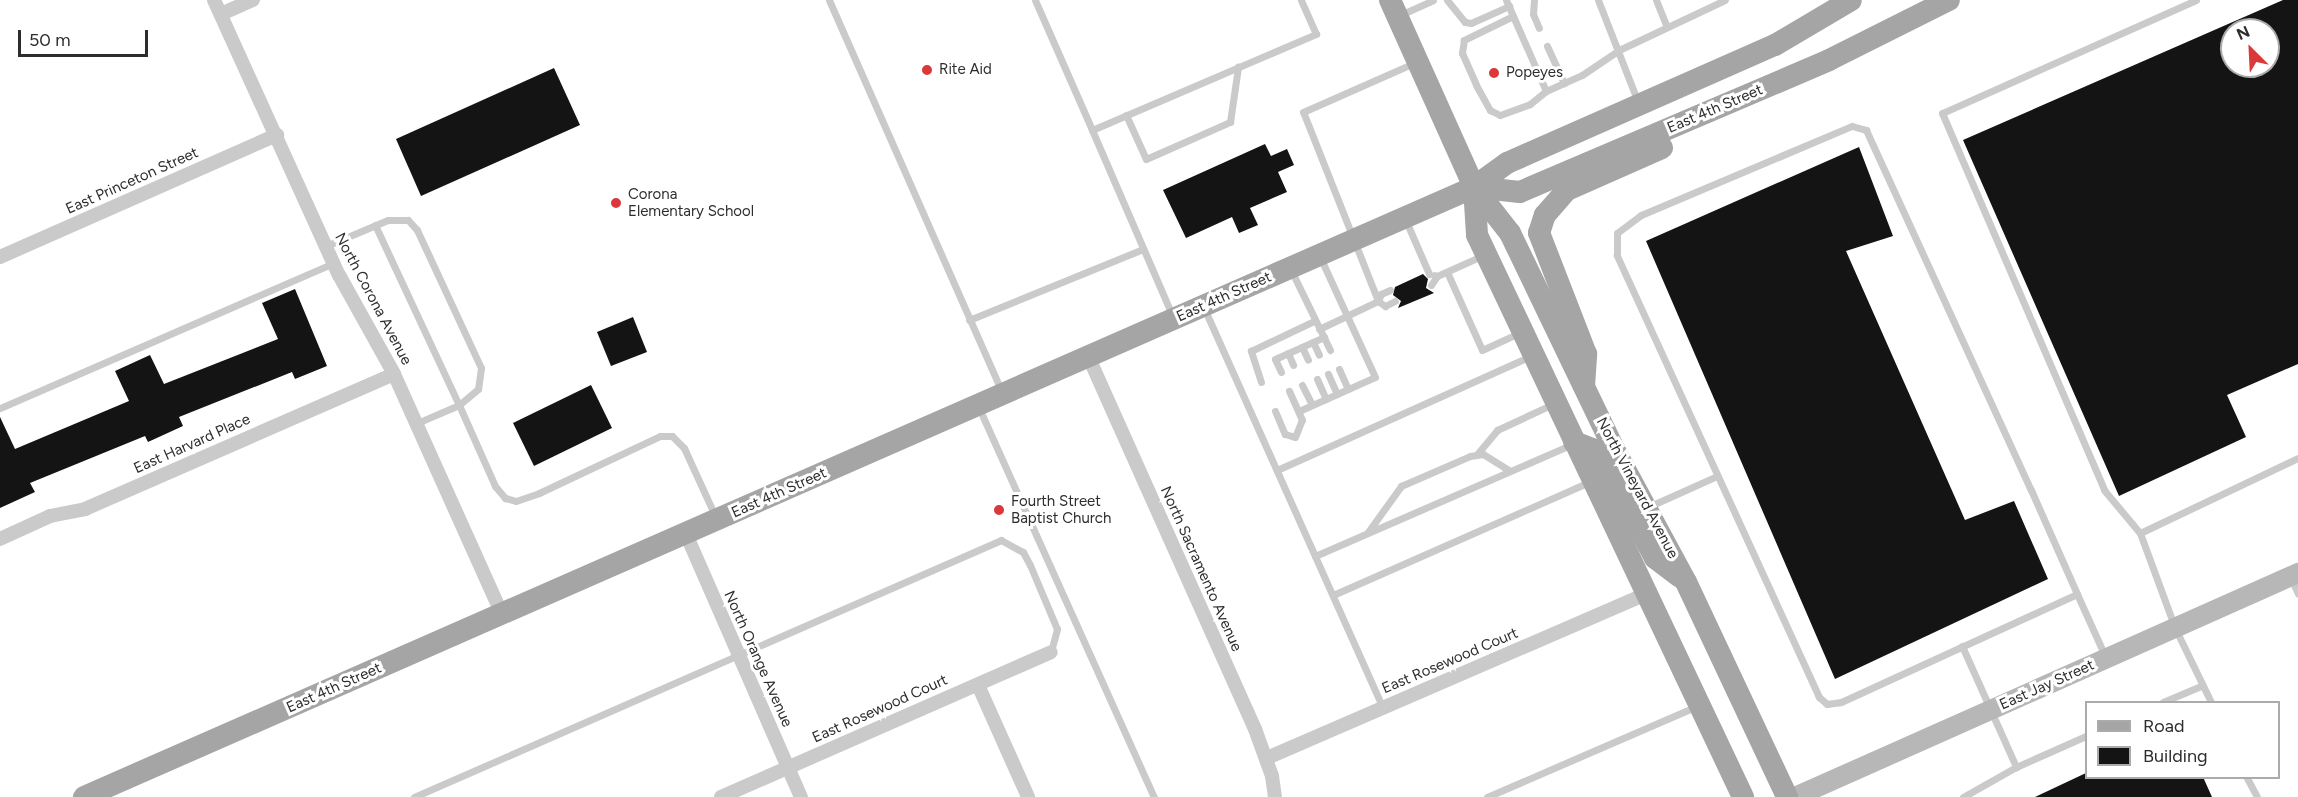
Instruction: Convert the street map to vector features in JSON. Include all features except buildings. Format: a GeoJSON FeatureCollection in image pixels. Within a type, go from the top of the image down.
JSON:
{"type":"FeatureCollection","features":[{"type":"Feature","properties":{"kind":"main road","name":"East 4th Street"},"geometry":{"type":"LineString","coordinates":[[1474,187],[1520,192],[1805,71],[1949,0]]}},
{"type":"Feature","properties":{"kind":"main road","name":"East 4th Street"},"geometry":{"type":"LineString","coordinates":[[94,795],[1474,187],[1507,163],[1775,45],[1840,2]]}},
{"type":"Feature","properties":{"kind":"main road","name":"North Vineyard Avenue"},"geometry":{"type":"LineString","coordinates":[[1394,8],[1474,187],[1510,233],[1584,387],[1686,582],[1787,797]]}},
{"type":"Feature","properties":{"kind":"main road"},"geometry":{"type":"LineString","coordinates":[[1584,387],[1586,354],[1539,233],[1546,212],[1567,190],[1776,97],[1805,71]]}},
{"type":"Feature","properties":{"kind":"main road","name":"North Vineyard Avenue"},"geometry":{"type":"LineString","coordinates":[[1474,187],[1477,235],[1591,481],[1743,797]]}},
{"type":"Feature","properties":{"kind":"main road"},"geometry":{"type":"LineString","coordinates":[[1574,442],[1592,449],[1603,460],[1655,558],[1686,582]]}},
{"type":"Feature","properties":{"kind":"street","name":"North Corona Avenue"},"geometry":{"type":"LineString","coordinates":[[214,0],[334,263],[394,374],[417,423],[502,614]]}},
{"type":"Feature","properties":{"kind":"street"},"geometry":{"type":"LineString","coordinates":[[221,14],[254,0]]}},
{"type":"Feature","properties":{"kind":"street","name":"East Princeton Street"},"geometry":{"type":"LineString","coordinates":[[0,257],[277,135]]}},
{"type":"Feature","properties":{"kind":"street","name":"North Sacramento Avenue"},"geometry":{"type":"LineString","coordinates":[[1089,358],[1266,758],[1275,797]]}},
{"type":"Feature","properties":{"kind":"street","name":"East Harvard Place"},"geometry":{"type":"LineString","coordinates":[[0,538],[50,516],[85,509],[394,374]]}},
{"type":"Feature","properties":{"kind":"street","name":"North Orange Avenue"},"geometry":{"type":"LineString","coordinates":[[686,534],[801,797]]}},
{"type":"Feature","properties":{"kind":"street","name":"East Jay Street"},"geometry":{"type":"LineString","coordinates":[[1795,797],[2294,574]]}},
{"type":"Feature","properties":{"kind":"street","name":"East Rosewood Court"},"geometry":{"type":"LineString","coordinates":[[1266,758],[1646,594]]}},
{"type":"Feature","properties":{"kind":"street","name":"East Rosewood Court"},"geometry":{"type":"LineString","coordinates":[[721,797],[1051,652]]}},
{"type":"Feature","properties":{"kind":"street"},"geometry":{"type":"LineString","coordinates":[[978,685],[1028,797]]}},
{"type":"Feature","properties":{"kind":"lane"},"geometry":{"type":"LineString","coordinates":[[829,0],[1003,395]]}},
{"type":"Feature","properties":{"kind":"lane"},"geometry":{"type":"LineString","coordinates":[[1035,0],[1174,320]]}},
{"type":"Feature","properties":{"kind":"lane"},"geometry":{"type":"LineString","coordinates":[[1092,130],[1316,34],[1301,0]]}},
{"type":"Feature","properties":{"kind":"lane"},"geometry":{"type":"LineString","coordinates":[[1394,8],[1433,0]]}},
{"type":"Feature","properties":{"kind":"lane"},"geometry":{"type":"LineString","coordinates":[[1447,0],[1465,22],[1471,23],[1507,3],[1546,91]]}},
{"type":"Feature","properties":{"kind":"lane"},"geometry":{"type":"LineString","coordinates":[[1534,0],[1533,14],[1539,28]]}},
{"type":"Feature","properties":{"kind":"lane"},"geometry":{"type":"LineString","coordinates":[[1598,0],[1639,104]]}},
{"type":"Feature","properties":{"kind":"lane"},"geometry":{"type":"LineString","coordinates":[[1656,0],[1667,27]]}},
{"type":"Feature","properties":{"kind":"lane"},"geometry":{"type":"LineString","coordinates":[[1513,16],[1464,40],[1462,53],[1490,110],[1500,115],[1530,104],[1546,91],[1564,83],[1618,50],[1716,2],[1725,0]]}},
{"type":"Feature","properties":{"kind":"lane"},"geometry":{"type":"LineString","coordinates":[[2196,0],[1942,113],[2104,490],[2140,533],[2175,628],[2211,701]]}},
{"type":"Feature","properties":{"kind":"lane"},"geometry":{"type":"LineString","coordinates":[[1547,46],[1564,83]]}},
{"type":"Feature","properties":{"kind":"lane"},"geometry":{"type":"LineString","coordinates":[[1395,301],[1385,306],[1378,302],[1303,112],[1419,61]]}},
{"type":"Feature","properties":{"kind":"lane"},"geometry":{"type":"LineString","coordinates":[[1126,115],[1146,159],[1230,122],[1238,67]]}},
{"type":"Feature","properties":{"kind":"lane"},"geometry":{"type":"LineString","coordinates":[[2077,594],[1841,702],[1827,704],[1819,698],[1617,255],[1617,233],[1641,214],[1852,126],[1866,130],[2077,594],[2106,659]]}},
{"type":"Feature","properties":{"kind":"lane"},"geometry":{"type":"LineString","coordinates":[[1404,217],[1427,274],[1437,276],[1486,254]]}},
{"type":"Feature","properties":{"kind":"lane"},"geometry":{"type":"LineString","coordinates":[[326,246],[375,225],[408,220],[417,230],[481,368],[478,389],[459,405],[417,423]]}},
{"type":"Feature","properties":{"kind":"lane"},"geometry":{"type":"LineString","coordinates":[[375,225],[495,486],[505,498],[516,501],[539,494],[660,436],[672,436],[684,448],[717,520]]}},
{"type":"Feature","properties":{"kind":"lane"},"geometry":{"type":"LineString","coordinates":[[969,320],[1143,249]]}},
{"type":"Feature","properties":{"kind":"lane"},"geometry":{"type":"LineString","coordinates":[[1299,411],[1375,377],[1319,255]]}},
{"type":"Feature","properties":{"kind":"lane"},"geometry":{"type":"LineString","coordinates":[[0,408],[334,263]]}},
{"type":"Feature","properties":{"kind":"lane"},"geometry":{"type":"LineString","coordinates":[[1290,268],[1330,350]]}},
{"type":"Feature","properties":{"kind":"lane"},"geometry":{"type":"LineString","coordinates":[[1447,272],[1482,350],[1522,332]]}},
{"type":"Feature","properties":{"kind":"lane"},"geometry":{"type":"LineString","coordinates":[[1431,285],[1437,276]]}},
{"type":"Feature","properties":{"kind":"lane"},"geometry":{"type":"LineString","coordinates":[[1319,329],[1378,302],[1381,294],[1390,290]]}},
{"type":"Feature","properties":{"kind":"lane"},"geometry":{"type":"LineString","coordinates":[[1203,307],[1383,708]]}},
{"type":"Feature","properties":{"kind":"lane"},"geometry":{"type":"LineString","coordinates":[[1261,382],[1251,351],[1314,321]]}},
{"type":"Feature","properties":{"kind":"lane"},"geometry":{"type":"LineString","coordinates":[[1281,372],[1275,359],[1324,338]]}},
{"type":"Feature","properties":{"kind":"lane"},"geometry":{"type":"LineString","coordinates":[[1313,342],[1319,355]]}},
{"type":"Feature","properties":{"kind":"lane"},"geometry":{"type":"LineString","coordinates":[[1302,347],[1308,360]]}},
{"type":"Feature","properties":{"kind":"lane"},"geometry":{"type":"LineString","coordinates":[[1288,353],[1293,365]]}},
{"type":"Feature","properties":{"kind":"lane"},"geometry":{"type":"LineString","coordinates":[[1277,470],[1533,355]]}},
{"type":"Feature","properties":{"kind":"lane"},"geometry":{"type":"LineString","coordinates":[[1339,369],[1348,389]]}},
{"type":"Feature","properties":{"kind":"lane"},"geometry":{"type":"LineString","coordinates":[[1328,374],[1337,394]]}},
{"type":"Feature","properties":{"kind":"lane"},"geometry":{"type":"LineString","coordinates":[[1317,379],[1326,399]]}},
{"type":"Feature","properties":{"kind":"lane"},"geometry":{"type":"LineString","coordinates":[[1302,385],[1312,405]]}},
{"type":"Feature","properties":{"kind":"lane"},"geometry":{"type":"LineString","coordinates":[[1275,411],[1289,438],[1302,427],[1299,411],[1289,390]]}},
{"type":"Feature","properties":{"kind":"lane"},"geometry":{"type":"LineString","coordinates":[[1368,533],[1401,486],[1478,453],[1497,430],[1555,403]]}},
{"type":"Feature","properties":{"kind":"lane"},"geometry":{"type":"LineString","coordinates":[[978,405],[1154,797]]}},
{"type":"Feature","properties":{"kind":"lane"},"geometry":{"type":"LineString","coordinates":[[1315,556],[1574,442]]}},
{"type":"Feature","properties":{"kind":"lane"},"geometry":{"type":"LineString","coordinates":[[1478,453],[1510,471]]}},
{"type":"Feature","properties":{"kind":"lane"},"geometry":{"type":"LineString","coordinates":[[2140,533],[2298,458]]}},
{"type":"Feature","properties":{"kind":"lane"},"geometry":{"type":"LineString","coordinates":[[1648,507],[1717,476]]}},
{"type":"Feature","properties":{"kind":"lane"},"geometry":{"type":"LineString","coordinates":[[1333,595],[1591,481]]}},
{"type":"Feature","properties":{"kind":"lane"},"geometry":{"type":"LineString","coordinates":[[414,797],[1001,540],[1023,552],[1030,565],[1057,629],[1051,652]]}},
{"type":"Feature","properties":{"kind":"lane"},"geometry":{"type":"LineString","coordinates":[[2294,574],[2298,594]]}},
{"type":"Feature","properties":{"kind":"lane"},"geometry":{"type":"LineString","coordinates":[[1962,646],[2016,767]]}},
{"type":"Feature","properties":{"kind":"lane"},"geometry":{"type":"LineString","coordinates":[[2165,701],[2203,685]]}},
{"type":"Feature","properties":{"kind":"lane"},"geometry":{"type":"LineString","coordinates":[[1487,797],[1699,705]]}},
{"type":"Feature","properties":{"kind":"lane"},"geometry":{"type":"LineString","coordinates":[[1963,797],[2016,767],[2085,736]]}},
{"type":"Feature","properties":{"kind":"lane"},"geometry":{"type":"LineString","coordinates":[[2248,779],[2257,797]]}},
{"type":"Feature","properties":{"kind":"place","name":"Rite Aid"},"geometry":{"type":"Point","coordinates":[927,70]}},
{"type":"Feature","properties":{"kind":"place","name":"Popeyes"},"geometry":{"type":"Point","coordinates":[1494,73]}},
{"type":"Feature","properties":{"kind":"place","name":"Corona Elementary School"},"geometry":{"type":"Point","coordinates":[616,203]}},
{"type":"Feature","properties":{"kind":"place","name":"Fourth Street Baptist Church"},"geometry":{"type":"Point","coordinates":[999,510]}}]}
